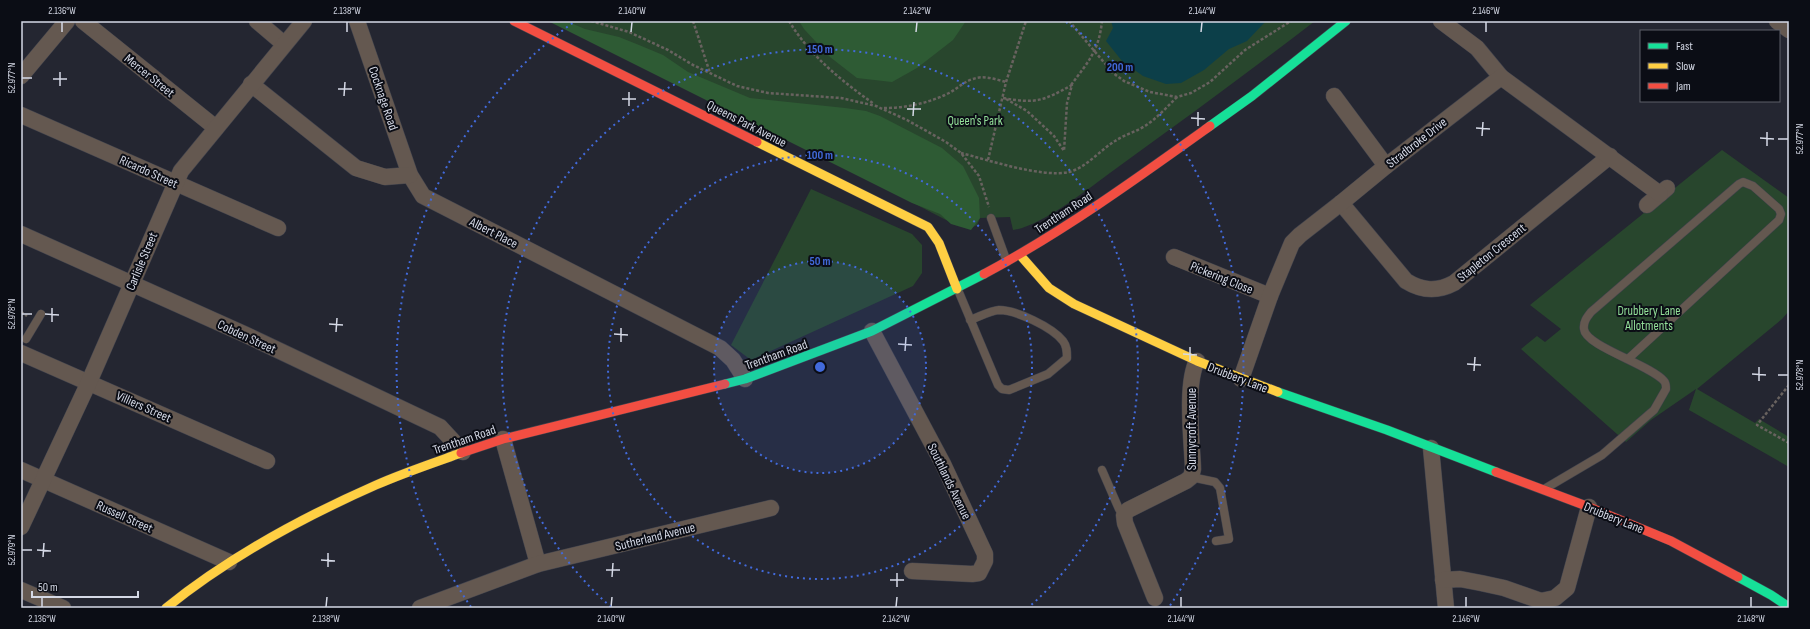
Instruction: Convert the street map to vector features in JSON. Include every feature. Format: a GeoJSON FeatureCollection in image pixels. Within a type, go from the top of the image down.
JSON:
{"type":"FeatureCollection","features":[{"type":"Feature","properties":{"kind":"street"},"geometry":{"type":"LineString","coordinates":[[21,76],[67,21]]}},
{"type":"Feature","properties":{"kind":"street","name":"Mercer Street"},"geometry":{"type":"LineString","coordinates":[[83,21],[216,128]]}},
{"type":"Feature","properties":{"kind":"street"},"geometry":{"type":"LineString","coordinates":[[257,21],[284,44]]}},
{"type":"Feature","properties":{"kind":"street","name":"Carlisle Street"},"geometry":{"type":"LineString","coordinates":[[21,527],[89,382],[181,171],[304,21]]}},
{"type":"Feature","properties":{"kind":"street","name":"Cocknage Road"},"geometry":{"type":"LineString","coordinates":[[357,21],[410,175]]}},
{"type":"Feature","properties":{"kind":"street","name":"Queens Park Avenue"},"geometry":{"type":"LineString","coordinates":[[514,21],[928,228],[939,243],[957,289]]}},
{"type":"Feature","properties":{"kind":"street","name":"Trentham Road"},"geometry":{"type":"LineString","coordinates":[[166,608],[187,591],[229,562],[277,533],[376,484],[503,439],[745,379],[872,331],[957,289],[1020,255],[1098,206],[1252,96],[1346,21]]}},
{"type":"Feature","properties":{"kind":"street"},"geometry":{"type":"LineString","coordinates":[[1777,21],[1789,30]]}},
{"type":"Feature","properties":{"kind":"street"},"geometry":{"type":"LineString","coordinates":[[1435,23],[1477,48],[1501,77],[1610,156],[1664,190],[1647,205]]}},
{"type":"Feature","properties":{"kind":"street","name":"Stradbroke Drive"},"geometry":{"type":"LineString","coordinates":[[1241,379],[1270,296],[1292,243],[1386,166],[1501,77]]}},
{"type":"Feature","properties":{"kind":"street"},"geometry":{"type":"LineString","coordinates":[[251,84],[356,168],[384,177],[410,175]]}},
{"type":"Feature","properties":{"kind":"street"},"geometry":{"type":"LineString","coordinates":[[1333,96],[1386,166]]}},
{"type":"Feature","properties":{"kind":"street","name":"Ricardo Street"},"geometry":{"type":"LineString","coordinates":[[21,115],[278,228]]}},
{"type":"Feature","properties":{"kind":"street","name":"Stapleton Crescent"},"geometry":{"type":"LineString","coordinates":[[1342,203],[1406,281],[1415,287],[1425,290],[1436,289],[1454,283],[1610,156]]}},
{"type":"Feature","properties":{"kind":"street","name":"Albert Place"},"geometry":{"type":"LineString","coordinates":[[410,175],[423,196],[720,348],[733,360],[745,379]]}},
{"type":"Feature","properties":{"kind":"street","name":"Cobden Street"},"geometry":{"type":"LineString","coordinates":[[21,234],[244,334],[440,427],[463,452]]}},
{"type":"Feature","properties":{"kind":"street","name":"Drubbery Lane"},"geometry":{"type":"LineString","coordinates":[[1020,255],[1049,288],[1074,304],[1197,361],[1241,379],[1387,430],[1589,507],[1671,541],[1787,603]]}},
{"type":"Feature","properties":{"kind":"street","name":"Pickering Close"},"geometry":{"type":"LineString","coordinates":[[1174,256],[1270,296]]}},
{"type":"Feature","properties":{"kind":"street","name":"Southlands Avenue"},"geometry":{"type":"LineString","coordinates":[[872,331],[943,464],[985,554],[985,561],[979,573],[912,572]]}},
{"type":"Feature","properties":{"kind":"street","name":"Villiers Street"},"geometry":{"type":"LineString","coordinates":[[23,347],[89,382],[267,461]]}},
{"type":"Feature","properties":{"kind":"street","name":"Sunnycroft Avenue"},"geometry":{"type":"LineString","coordinates":[[1124,515],[1128,510],[1186,481],[1191,477],[1193,469],[1190,387],[1193,368],[1197,361]]}},
{"type":"Feature","properties":{"kind":"street"},"geometry":{"type":"LineString","coordinates":[[503,439],[538,564]]}},
{"type":"Feature","properties":{"kind":"street"},"geometry":{"type":"LineString","coordinates":[[1431,448],[1446,608]]}},
{"type":"Feature","properties":{"kind":"street","name":"Russell Street"},"geometry":{"type":"LineString","coordinates":[[21,470],[229,562]]}},
{"type":"Feature","properties":{"kind":"street"},"geometry":{"type":"LineString","coordinates":[[1443,580],[1460,579],[1480,589],[1504,588],[1541,601],[1548,601],[1562,593],[1567,588],[1589,507]]}},
{"type":"Feature","properties":{"kind":"street","name":"Sutherland Avenue"},"geometry":{"type":"LineString","coordinates":[[420,608],[538,564],[771,508]]}},
{"type":"Feature","properties":{"kind":"street"},"geometry":{"type":"LineString","coordinates":[[1124,515],[1125,523],[1155,598]]}},
{"type":"Feature","properties":{"kind":"street"},"geometry":{"type":"LineString","coordinates":[[21,590],[63,608]]}},
{"type":"Feature","properties":{"kind":"lane"},"geometry":{"type":"LineString","coordinates":[[1544,490],[1602,455],[1654,410],[1665,394],[1665,382],[1657,374],[1604,348],[1585,334],[1585,320],[1591,312],[1739,184],[1743,182],[1753,186],[1779,209],[1781,214],[1779,220],[1628,359]]}},
{"type":"Feature","properties":{"kind":"lane"},"geometry":{"type":"LineString","coordinates":[[991,218],[1007,262]]}},
{"type":"Feature","properties":{"kind":"lane"},"geometry":{"type":"LineString","coordinates":[[957,289],[970,320],[998,385],[1002,389],[1010,390],[1048,374],[1067,358],[1067,351],[1063,341],[1049,329],[1026,318],[1008,311],[999,310],[970,320]]}},
{"type":"Feature","properties":{"kind":"lane"},"geometry":{"type":"LineString","coordinates":[[23,347],[41,314]]}},
{"type":"Feature","properties":{"kind":"lane"},"geometry":{"type":"LineString","coordinates":[[1102,470],[1119,509],[1124,515]]}},
{"type":"Feature","properties":{"kind":"lane"},"geometry":{"type":"LineString","coordinates":[[1191,477],[1215,482],[1220,488],[1229,539],[1216,541]]}},
{"type":"Feature","properties":{"kind":"path"},"geometry":{"type":"LineString","coordinates":[[591,21],[629,32],[668,50],[736,86],[768,93],[841,98],[876,106],[907,120],[946,142],[961,153],[979,176],[988,201],[991,218]]}},
{"type":"Feature","properties":{"kind":"path"},"geometry":{"type":"LineString","coordinates":[[692,21],[710,73]]}},
{"type":"Feature","properties":{"kind":"path"},"geometry":{"type":"LineString","coordinates":[[789,21],[826,67],[852,89],[876,106]]}},
{"type":"Feature","properties":{"kind":"path"},"geometry":{"type":"LineString","coordinates":[[988,160],[1006,82],[1026,21]]}},
{"type":"Feature","properties":{"kind":"path"},"geometry":{"type":"LineString","coordinates":[[1069,21],[1113,72],[1124,81],[1150,92],[1177,97]]}},
{"type":"Feature","properties":{"kind":"path"},"geometry":{"type":"LineString","coordinates":[[1003,98],[1024,102],[1042,100],[1059,93],[1070,86],[1095,52],[1101,32],[1102,21]]}},
{"type":"Feature","properties":{"kind":"path"},"geometry":{"type":"LineString","coordinates":[[961,153],[1030,170],[1054,173],[1070,172],[1089,161],[1124,135],[1145,126],[1177,97],[1191,93],[1210,82],[1245,50],[1291,21]]}},
{"type":"Feature","properties":{"kind":"path"},"geometry":{"type":"LineString","coordinates":[[881,108],[903,107],[937,98],[951,92],[962,84],[973,79],[983,77],[1006,82]]}},
{"type":"Feature","properties":{"kind":"path"},"geometry":{"type":"LineString","coordinates":[[1003,98],[1028,111],[1054,136],[1064,151],[1067,103],[1072,85],[1070,86]]}},
{"type":"Feature","properties":{"kind":"path"},"geometry":{"type":"LineString","coordinates":[[1789,386],[1757,425],[1789,443]]}},
{"type":"Feature","properties":{"kind":"green space"},"geometry":{"type":"Polygon","coordinates":[[[548,21],[566,21],[585,29],[619,37],[663,55],[688,72],[750,98],[845,108],[866,111],[880,116],[942,148],[963,166],[979,198],[980,218],[971,230],[951,224],[940,214],[912,203],[548,21]]]}},
{"type":"Feature","properties":{"kind":"green space","name":"Queen's Park"},"geometry":{"type":"Polygon","coordinates":[[[552,21],[1315,21],[1079,196],[1037,222],[1013,230],[1010,217],[980,218],[977,225],[969,229],[946,220],[765,126],[552,21]]]}},
{"type":"Feature","properties":{"kind":"green space"},"geometry":{"type":"Polygon","coordinates":[[[799,21],[966,21],[953,40],[917,68],[892,82],[857,78],[830,57],[804,29],[799,21]]]}},
{"type":"Feature","properties":{"kind":"green space","name":"Drubbery Lane Allotments"},"geometry":{"type":"Polygon","coordinates":[[[1722,150],[1789,198],[1789,311],[1782,319],[1697,389],[1755,423],[1759,419],[1789,437],[1789,467],[1689,410],[1696,389],[1651,420],[1626,442],[1521,349],[1537,336],[1545,342],[1561,329],[1530,305],[1722,150]]]}},
{"type":"Feature","properties":{"kind":"green space"},"geometry":{"type":"Polygon","coordinates":[[[811,189],[912,234],[922,245],[922,273],[913,286],[751,360],[731,345],[811,189]]]}},
{"type":"Feature","properties":{"kind":"water"},"geometry":{"type":"Polygon","coordinates":[[[1111,21],[1266,21],[1247,41],[1229,49],[1204,70],[1181,83],[1166,84],[1143,76],[1122,61],[1106,41],[1113,28],[1111,21]]]}},
{"type":"Feature","properties":{"kind":"traffic: fast"},"geometry":{"type":"LineString","coordinates":[[1210,126],[1252,96],[1346,21]]}},
{"type":"Feature","properties":{"kind":"traffic: fast"},"geometry":{"type":"LineString","coordinates":[[725,384],[745,379],[872,331],[984,274]]}},
{"type":"Feature","properties":{"kind":"traffic: fast"},"geometry":{"type":"LineString","coordinates":[[1278,392],[1387,430],[1496,472]]}},
{"type":"Feature","properties":{"kind":"traffic: fast"},"geometry":{"type":"LineString","coordinates":[[1738,577],[1771,595],[1789,607]]}},
{"type":"Feature","properties":{"kind":"traffic: slow"},"geometry":{"type":"LineString","coordinates":[[757,142],[928,227],[939,243],[957,289]]}},
{"type":"Feature","properties":{"kind":"traffic: slow"},"geometry":{"type":"LineString","coordinates":[[1020,255],[1049,288],[1074,304],[1197,361],[1278,392]]}},
{"type":"Feature","properties":{"kind":"traffic: slow"},"geometry":{"type":"LineString","coordinates":[[166,608],[190,589],[240,555],[293,525],[386,481],[461,453]]}},
{"type":"Feature","properties":{"kind":"traffic: jam"},"geometry":{"type":"LineString","coordinates":[[514,21],[757,142]]}},
{"type":"Feature","properties":{"kind":"traffic: jam"},"geometry":{"type":"LineString","coordinates":[[984,274],[1071,222],[1127,185],[1210,126]]}},
{"type":"Feature","properties":{"kind":"traffic: jam"},"geometry":{"type":"LineString","coordinates":[[461,453],[503,439],[725,384]]}},
{"type":"Feature","properties":{"kind":"traffic: jam"},"geometry":{"type":"LineString","coordinates":[[1496,472],[1589,507],[1671,541],[1738,577]]}}]}
